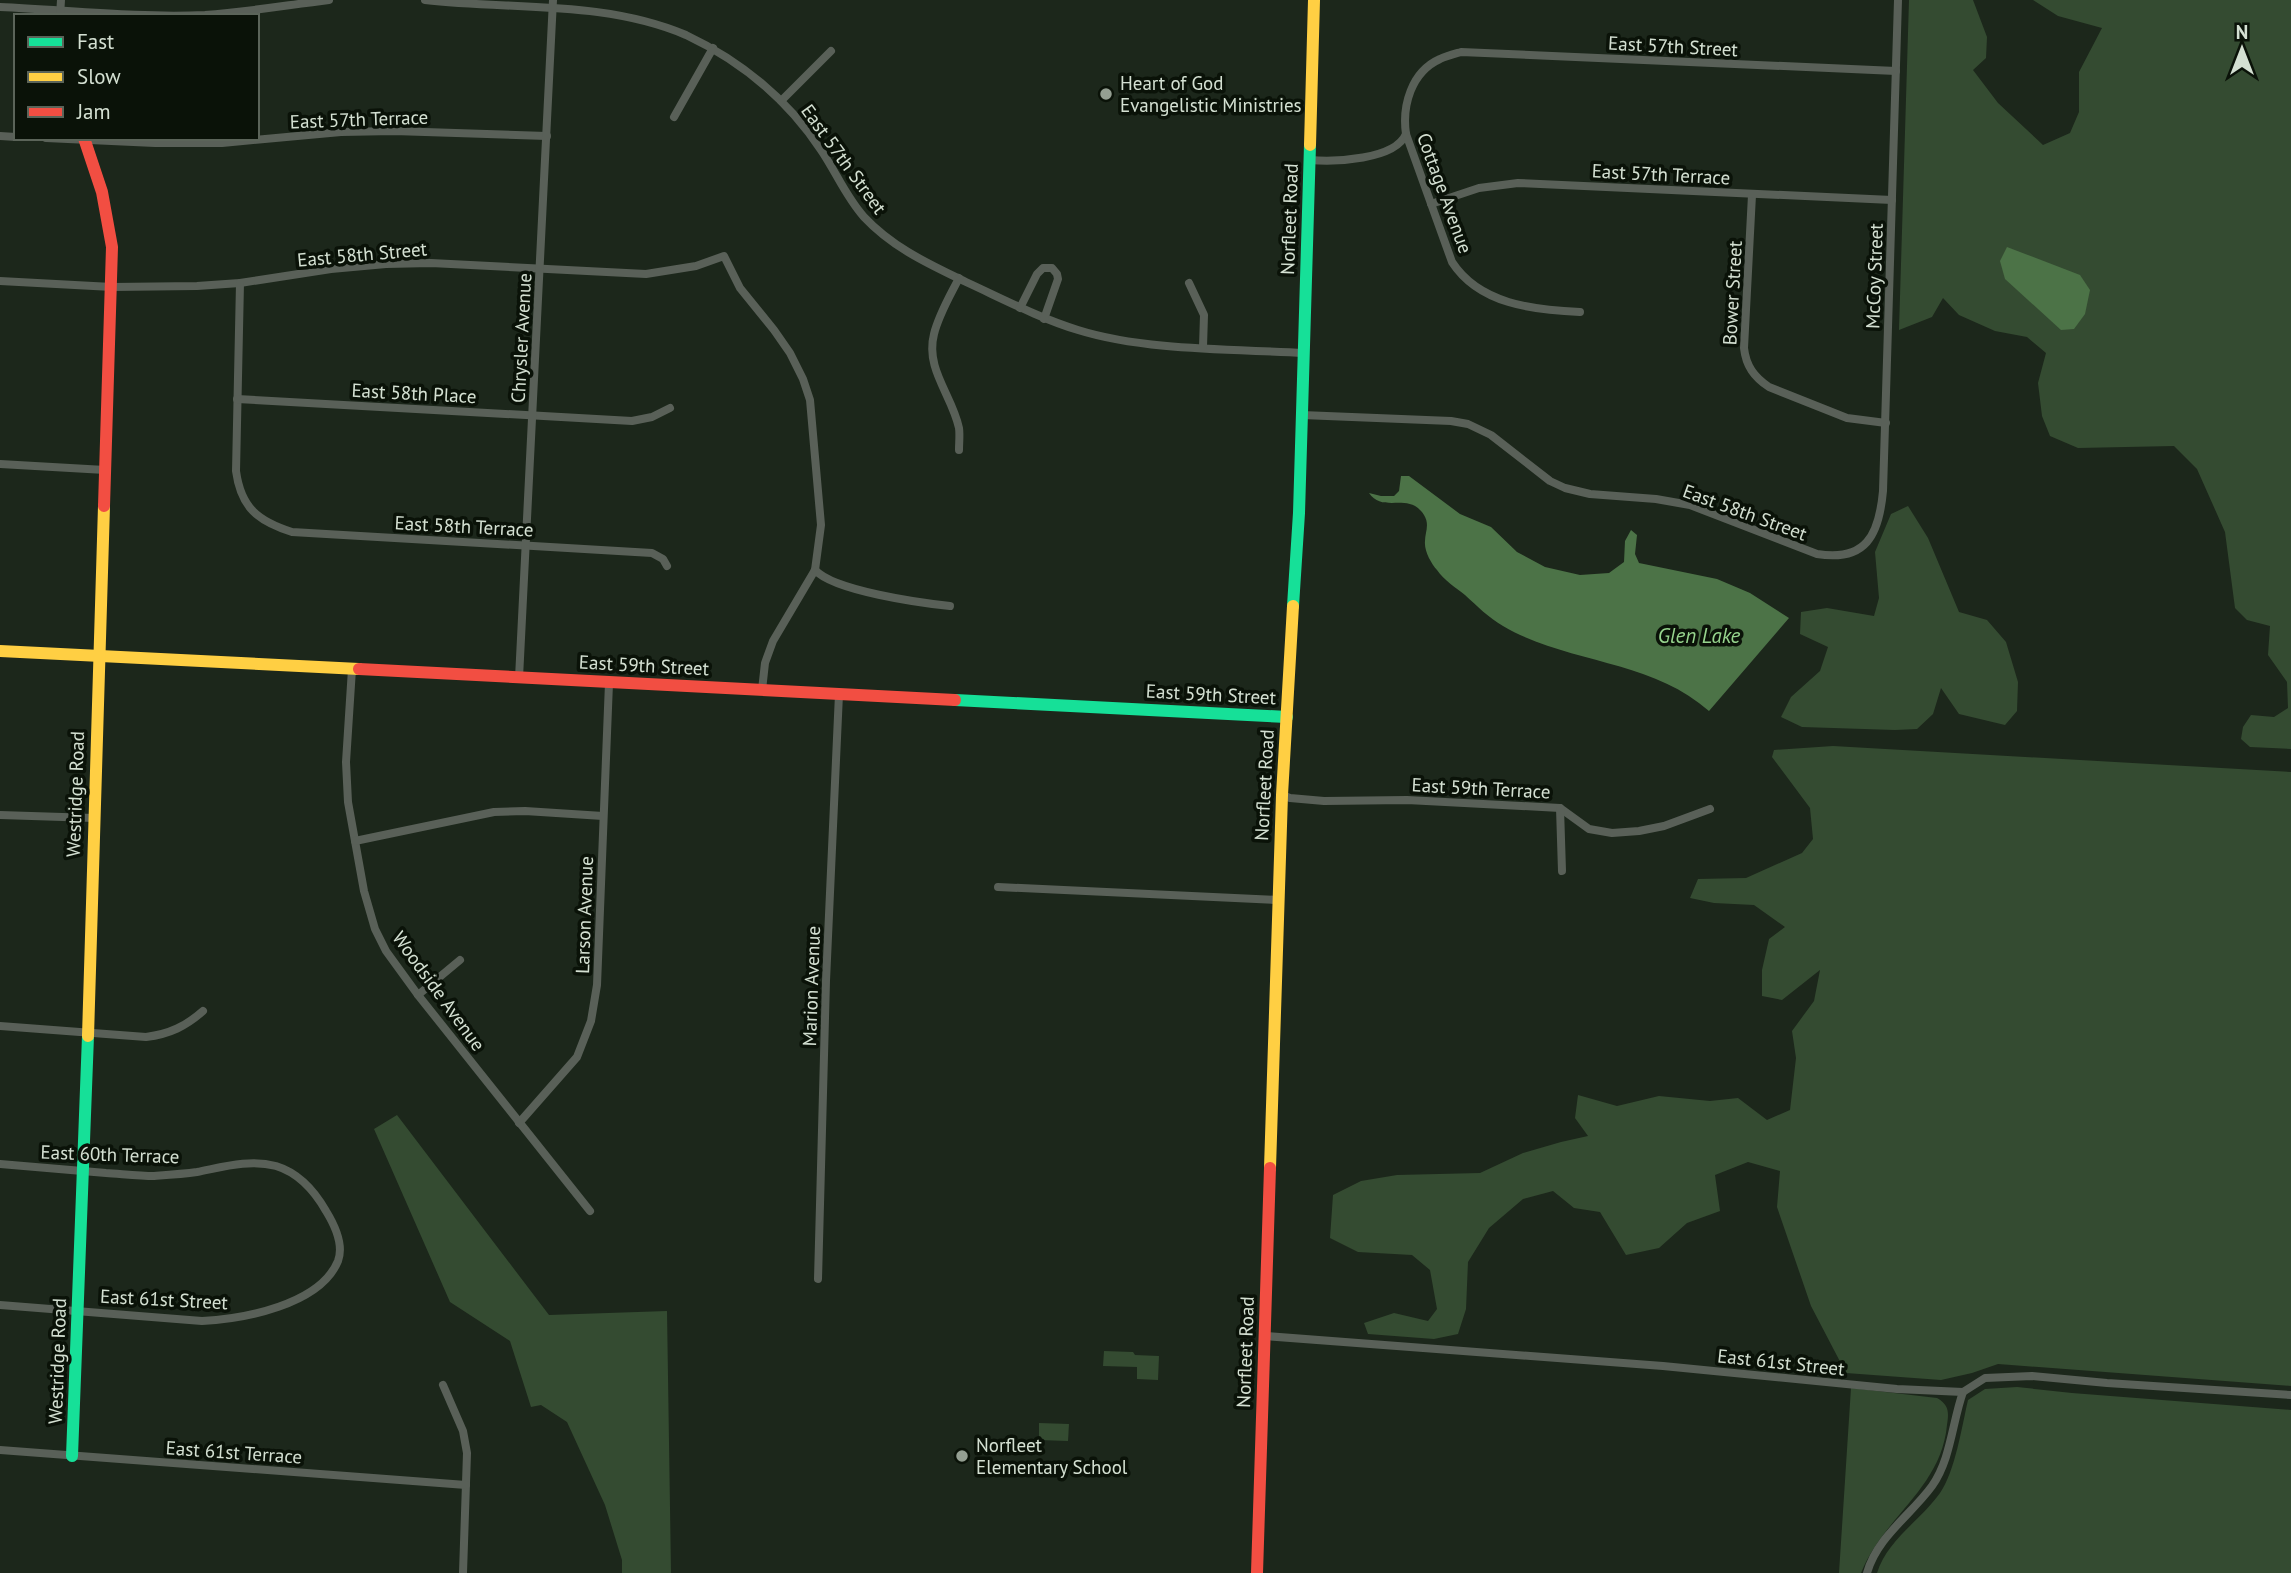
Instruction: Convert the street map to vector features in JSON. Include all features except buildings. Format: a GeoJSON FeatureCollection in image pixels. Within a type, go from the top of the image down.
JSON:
{"type":"FeatureCollection","features":[{"type":"Feature","properties":{"kind":"street"},"geometry":{"type":"LineString","coordinates":[[60,13],[61,0]]}},
{"type":"Feature","properties":{"kind":"street"},"geometry":{"type":"LineString","coordinates":[[216,14],[329,0]]}},
{"type":"Feature","properties":{"kind":"street","name":"East 57th Street"},"geometry":{"type":"LineString","coordinates":[[425,0],[461,4],[553,4],[631,16],[683,33],[713,48],[757,78],[781,101],[816,142],[850,199],[875,228],[905,251],[959,278]]}},
{"type":"Feature","properties":{"kind":"street","name":"Norfleet Road"},"geometry":{"type":"LineString","coordinates":[[1257,1573],[1282,794],[1299,513],[1314,0]]}},
{"type":"Feature","properties":{"kind":"street","name":"McCoy Street"},"geometry":{"type":"LineString","coordinates":[[1861,547],[1878,526],[1881,514],[1898,0]]}},
{"type":"Feature","properties":{"kind":"street","name":"Chrysler Avenue"},"geometry":{"type":"LineString","coordinates":[[519,678],[553,4]]}},
{"type":"Feature","properties":{"kind":"street"},"geometry":{"type":"LineString","coordinates":[[0,8],[108,14]]}},
{"type":"Feature","properties":{"kind":"street"},"geometry":{"type":"LineString","coordinates":[[674,117],[713,48]]}},
{"type":"Feature","properties":{"kind":"street"},"geometry":{"type":"LineString","coordinates":[[781,101],[831,51]]}},
{"type":"Feature","properties":{"kind":"street","name":"East 57th Street"},"geometry":{"type":"LineString","coordinates":[[1450,55],[1461,52],[1896,71]]}},
{"type":"Feature","properties":{"kind":"street","name":"Cottage Avenue"},"geometry":{"type":"LineString","coordinates":[[1450,55],[1437,60],[1419,76],[1410,92],[1404,120],[1406,134],[1452,262],[1459,274],[1490,296],[1521,306],[1580,312]]}},
{"type":"Feature","properties":{"kind":"street","name":"East 57th Terrace"},"geometry":{"type":"LineString","coordinates":[[259,140],[341,132],[394,131],[547,136]]}},
{"type":"Feature","properties":{"kind":"street"},"geometry":{"type":"LineString","coordinates":[[1310,160],[1336,162],[1367,158],[1403,141],[1406,134]]}},
{"type":"Feature","properties":{"kind":"street","name":"Westridge Road"},"geometry":{"type":"LineString","coordinates":[[72,1456],[112,287],[112,247],[108,215],[101,183],[84,140]]}},
{"type":"Feature","properties":{"kind":"street","name":"East 57th Terrace"},"geometry":{"type":"LineString","coordinates":[[102,140],[155,143],[254,140]]}},
{"type":"Feature","properties":{"kind":"street","name":"East 57th Terrace"},"geometry":{"type":"LineString","coordinates":[[1431,204],[1479,188],[1518,183],[1892,200]]}},
{"type":"Feature","properties":{"kind":"street","name":"Bower Street"},"geometry":{"type":"LineString","coordinates":[[1752,195],[1744,348],[1750,369],[1769,387],[1847,418],[1885,423]]}},
{"type":"Feature","properties":{"kind":"street","name":"East 58th Street"},"geometry":{"type":"LineString","coordinates":[[0,281],[112,287],[197,286],[240,283],[331,269],[431,263],[646,274],[696,266],[724,256],[740,288],[790,353],[810,400],[821,526],[815,570]]}},
{"type":"Feature","properties":{"kind":"street"},"geometry":{"type":"LineString","coordinates":[[1020,308],[1037,274],[1042,268],[1052,268],[1058,279],[1044,318]]}},
{"type":"Feature","properties":{"kind":"street"},"geometry":{"type":"LineString","coordinates":[[959,450],[960,431],[957,418],[938,379],[932,348],[939,321],[959,278],[1044,318],[1116,340],[1304,352]]}},
{"type":"Feature","properties":{"kind":"street"},"geometry":{"type":"LineString","coordinates":[[1189,282],[1204,315],[1203,347]]}},
{"type":"Feature","properties":{"kind":"street"},"geometry":{"type":"LineString","coordinates":[[237,399],[240,283]]}},
{"type":"Feature","properties":{"kind":"street","name":"East 58th Place"},"geometry":{"type":"LineString","coordinates":[[237,399],[632,421],[652,417],[670,408]]}},
{"type":"Feature","properties":{"kind":"street","name":"East 58th Terrace"},"geometry":{"type":"LineString","coordinates":[[237,399],[238,484],[257,516],[270,525],[292,532],[652,553],[663,559],[667,566]]}},
{"type":"Feature","properties":{"kind":"street","name":"East 58th Street"},"geometry":{"type":"LineString","coordinates":[[1302,415],[1468,424],[1491,435],[1550,481],[1566,488],[1590,494],[1656,499],[1690,505],[1817,554],[1845,555],[1861,547]]}},
{"type":"Feature","properties":{"kind":"street"},"geometry":{"type":"LineString","coordinates":[[0,464],[105,470]]}},
{"type":"Feature","properties":{"kind":"street"},"geometry":{"type":"LineString","coordinates":[[762,691],[765,663],[773,641],[815,570],[835,581],[882,596],[950,606]]}},
{"type":"Feature","properties":{"kind":"street","name":"East 59th Street"},"geometry":{"type":"LineString","coordinates":[[0,651],[1287,718]]}},
{"type":"Feature","properties":{"kind":"street","name":"Woodside Avenue"},"geometry":{"type":"LineString","coordinates":[[352,669],[346,762],[348,802],[364,891],[375,929],[386,951],[418,995],[590,1211]]}},
{"type":"Feature","properties":{"kind":"street","name":"Larson Avenue"},"geometry":{"type":"LineString","coordinates":[[519,1123],[577,1058],[591,1021],[597,985],[608,682]]}},
{"type":"Feature","properties":{"kind":"street","name":"Marion Avenue"},"geometry":{"type":"LineString","coordinates":[[818,1279],[826,981],[839,694]]}},
{"type":"Feature","properties":{"kind":"street","name":"East 59th Terrace"},"geometry":{"type":"LineString","coordinates":[[1282,794],[1290,798],[1324,801],[1407,800],[1560,808],[1590,829],[1612,833],[1664,826],[1710,809]]}},
{"type":"Feature","properties":{"kind":"street"},"geometry":{"type":"LineString","coordinates":[[1560,808],[1562,871]]}},
{"type":"Feature","properties":{"kind":"street"},"geometry":{"type":"LineString","coordinates":[[355,841],[494,812],[603,816]]}},
{"type":"Feature","properties":{"kind":"street"},"geometry":{"type":"LineString","coordinates":[[0,815],[94,818]]}},
{"type":"Feature","properties":{"kind":"street"},"geometry":{"type":"LineString","coordinates":[[998,887],[1279,900]]}},
{"type":"Feature","properties":{"kind":"street"},"geometry":{"type":"LineString","coordinates":[[418,995],[460,960]]}},
{"type":"Feature","properties":{"kind":"street"},"geometry":{"type":"LineString","coordinates":[[0,1026],[146,1037],[162,1035],[186,1026],[204,1011]]}},
{"type":"Feature","properties":{"kind":"street","name":"East 60th Terrace"},"geometry":{"type":"LineString","coordinates":[[0,1164],[153,1176],[246,1163],[278,1167],[300,1177],[318,1196],[333,1222],[340,1249]]}},
{"type":"Feature","properties":{"kind":"street","name":"East 61st Street"},"geometry":{"type":"LineString","coordinates":[[0,1305],[202,1321],[228,1320],[254,1315],[285,1304],[319,1286],[339,1260],[340,1249]]}},
{"type":"Feature","properties":{"kind":"street","name":"East 61st Street"},"geometry":{"type":"LineString","coordinates":[[1265,1336],[1638,1364],[1897,1389],[1963,1392],[1985,1378],[2032,1376],[2291,1395]]}},
{"type":"Feature","properties":{"kind":"street"},"geometry":{"type":"LineString","coordinates":[[443,1385],[463,1431],[467,1453],[463,1573]]}},
{"type":"Feature","properties":{"kind":"street"},"geometry":{"type":"LineString","coordinates":[[1867,1573],[1870,1560],[1889,1534],[1933,1485],[1949,1446],[1963,1392]]}},
{"type":"Feature","properties":{"kind":"street","name":"East 61st Terrace"},"geometry":{"type":"LineString","coordinates":[[0,1450],[466,1485]]}},
{"type":"Feature","properties":{"kind":"shaded area"},"geometry":{"type":"Polygon","coordinates":[[[1909,0],[1973,0],[1987,37],[1986,58],[1973,70],[1998,103],[2043,145],[2070,133],[2079,112],[2079,72],[2102,28],[2058,16],[2033,0],[2291,0],[2291,749],[2250,747],[2241,739],[2243,727],[2251,715],[2274,717],[2288,708],[2287,682],[2268,655],[2270,626],[2247,620],[2235,608],[2225,532],[2197,469],[2174,446],[2078,448],[2050,436],[2042,416],[2038,383],[2046,353],[2027,337],[1995,331],[1959,315],[1943,298],[1932,317],[1899,330],[1909,0]]]}},
{"type":"Feature","properties":{"kind":"shaded area"},"geometry":{"type":"Polygon","coordinates":[[[1908,506],[1928,538],[1959,612],[1987,620],[2006,642],[2018,682],[2017,711],[2005,725],[1959,714],[1941,688],[1933,714],[1917,729],[1802,727],[1781,717],[1791,697],[1820,671],[1828,647],[1800,634],[1801,612],[1827,608],[1874,616],[1879,598],[1875,552],[1891,514],[1908,506]]]}},
{"type":"Feature","properties":{"kind":"shaded area"},"geometry":{"type":"Polygon","coordinates":[[[1833,746],[2291,772],[2291,1386],[1998,1364],[1941,1380],[1846,1373],[1811,1306],[1777,1207],[1780,1171],[1748,1162],[1715,1175],[1720,1211],[1687,1223],[1659,1248],[1626,1255],[1600,1212],[1574,1208],[1553,1191],[1523,1199],[1489,1228],[1468,1262],[1466,1309],[1458,1334],[1434,1339],[1368,1334],[1364,1323],[1394,1313],[1428,1321],[1437,1309],[1430,1270],[1412,1255],[1358,1252],[1330,1238],[1333,1195],[1361,1181],[1397,1175],[1480,1173],[1523,1153],[1588,1136],[1575,1118],[1578,1095],[1617,1106],[1659,1096],[1710,1101],[1738,1098],[1767,1120],[1790,1110],[1796,1058],[1792,1031],[1814,1001],[1820,970],[1782,1000],[1762,996],[1762,970],[1769,939],[1785,927],[1754,905],[1714,903],[1690,898],[1698,879],[1746,878],[1802,853],[1813,839],[1810,808],[1772,757],[1774,750],[1833,746]]]}},
{"type":"Feature","properties":{"kind":"shaded area"},"geometry":{"type":"Polygon","coordinates":[[[397,1115],[549,1315],[667,1311],[671,1573],[622,1573],[622,1560],[605,1505],[567,1422],[541,1405],[531,1407],[510,1341],[450,1302],[374,1129],[397,1115]]]}},
{"type":"Feature","properties":{"kind":"shaded area"},"geometry":{"type":"Polygon","coordinates":[[[1104,1351],[1159,1356],[1158,1380],[1137,1379],[1137,1367],[1103,1366],[1104,1351]]]}},
{"type":"Feature","properties":{"kind":"shaded area"},"geometry":{"type":"Polygon","coordinates":[[[2017,1387],[2291,1410],[2291,1573],[1877,1573],[1888,1550],[1932,1503],[1945,1484],[1968,1400],[1985,1389],[2017,1387]]]}},
{"type":"Feature","properties":{"kind":"shaded area"},"geometry":{"type":"Polygon","coordinates":[[[1851,1388],[1937,1398],[1946,1406],[1948,1416],[1942,1447],[1923,1485],[1883,1535],[1861,1573],[1839,1573],[1851,1388]]]}},
{"type":"Feature","properties":{"kind":"shaded area"},"geometry":{"type":"Polygon","coordinates":[[[1039,1423],[1069,1424],[1068,1441],[1039,1440],[1039,1423]]]}},
{"type":"Feature","properties":{"kind":"water"},"geometry":{"type":"Polygon","coordinates":[[[2007,247],[2080,275],[2090,290],[2085,314],[2074,329],[2061,330],[2005,279],[2000,261],[2007,247]]]}},
{"type":"Feature","properties":{"kind":"water","name":"Glen Lake"},"geometry":{"type":"Polygon","coordinates":[[[1401,476],[1409,476],[1460,514],[1491,527],[1517,552],[1545,567],[1580,575],[1609,573],[1624,562],[1625,541],[1631,530],[1637,535],[1635,554],[1639,563],[1717,579],[1750,593],[1789,618],[1709,711],[1686,694],[1661,681],[1554,648],[1528,638],[1493,619],[1432,564],[1425,545],[1427,522],[1418,508],[1411,504],[1381,502],[1369,493],[1394,496],[1399,491],[1401,476]]]}},
{"type":"Feature","properties":{"kind":"traffic: fast"},"geometry":{"type":"LineString","coordinates":[[1293,606],[1299,513],[1310,145]]}},
{"type":"Feature","properties":{"kind":"traffic: fast"},"geometry":{"type":"LineString","coordinates":[[955,700],[1287,717]]}},
{"type":"Feature","properties":{"kind":"traffic: fast"},"geometry":{"type":"LineString","coordinates":[[72,1456],[88,1036]]}},
{"type":"Feature","properties":{"kind":"traffic: slow"},"geometry":{"type":"LineString","coordinates":[[1310,145],[1314,0]]}},
{"type":"Feature","properties":{"kind":"traffic: slow"},"geometry":{"type":"LineString","coordinates":[[88,1036],[104,506]]}},
{"type":"Feature","properties":{"kind":"traffic: slow"},"geometry":{"type":"LineString","coordinates":[[1270,1168],[1282,795],[1293,606]]}},
{"type":"Feature","properties":{"kind":"traffic: slow"},"geometry":{"type":"LineString","coordinates":[[0,651],[359,669]]}},
{"type":"Feature","properties":{"kind":"traffic: jam"},"geometry":{"type":"LineString","coordinates":[[85,140],[102,192],[112,247],[104,506]]}},
{"type":"Feature","properties":{"kind":"traffic: jam"},"geometry":{"type":"LineString","coordinates":[[359,669],[955,700]]}},
{"type":"Feature","properties":{"kind":"traffic: jam"},"geometry":{"type":"LineString","coordinates":[[1257,1573],[1270,1168]]}},
{"type":"Feature","properties":{"kind":"place","name":"Heart of God Evangelistic Ministries"},"geometry":{"type":"Point","coordinates":[1106,94]}},
{"type":"Feature","properties":{"kind":"place","name":"Norfleet Elementary School"},"geometry":{"type":"Point","coordinates":[962,1456]}}]}
